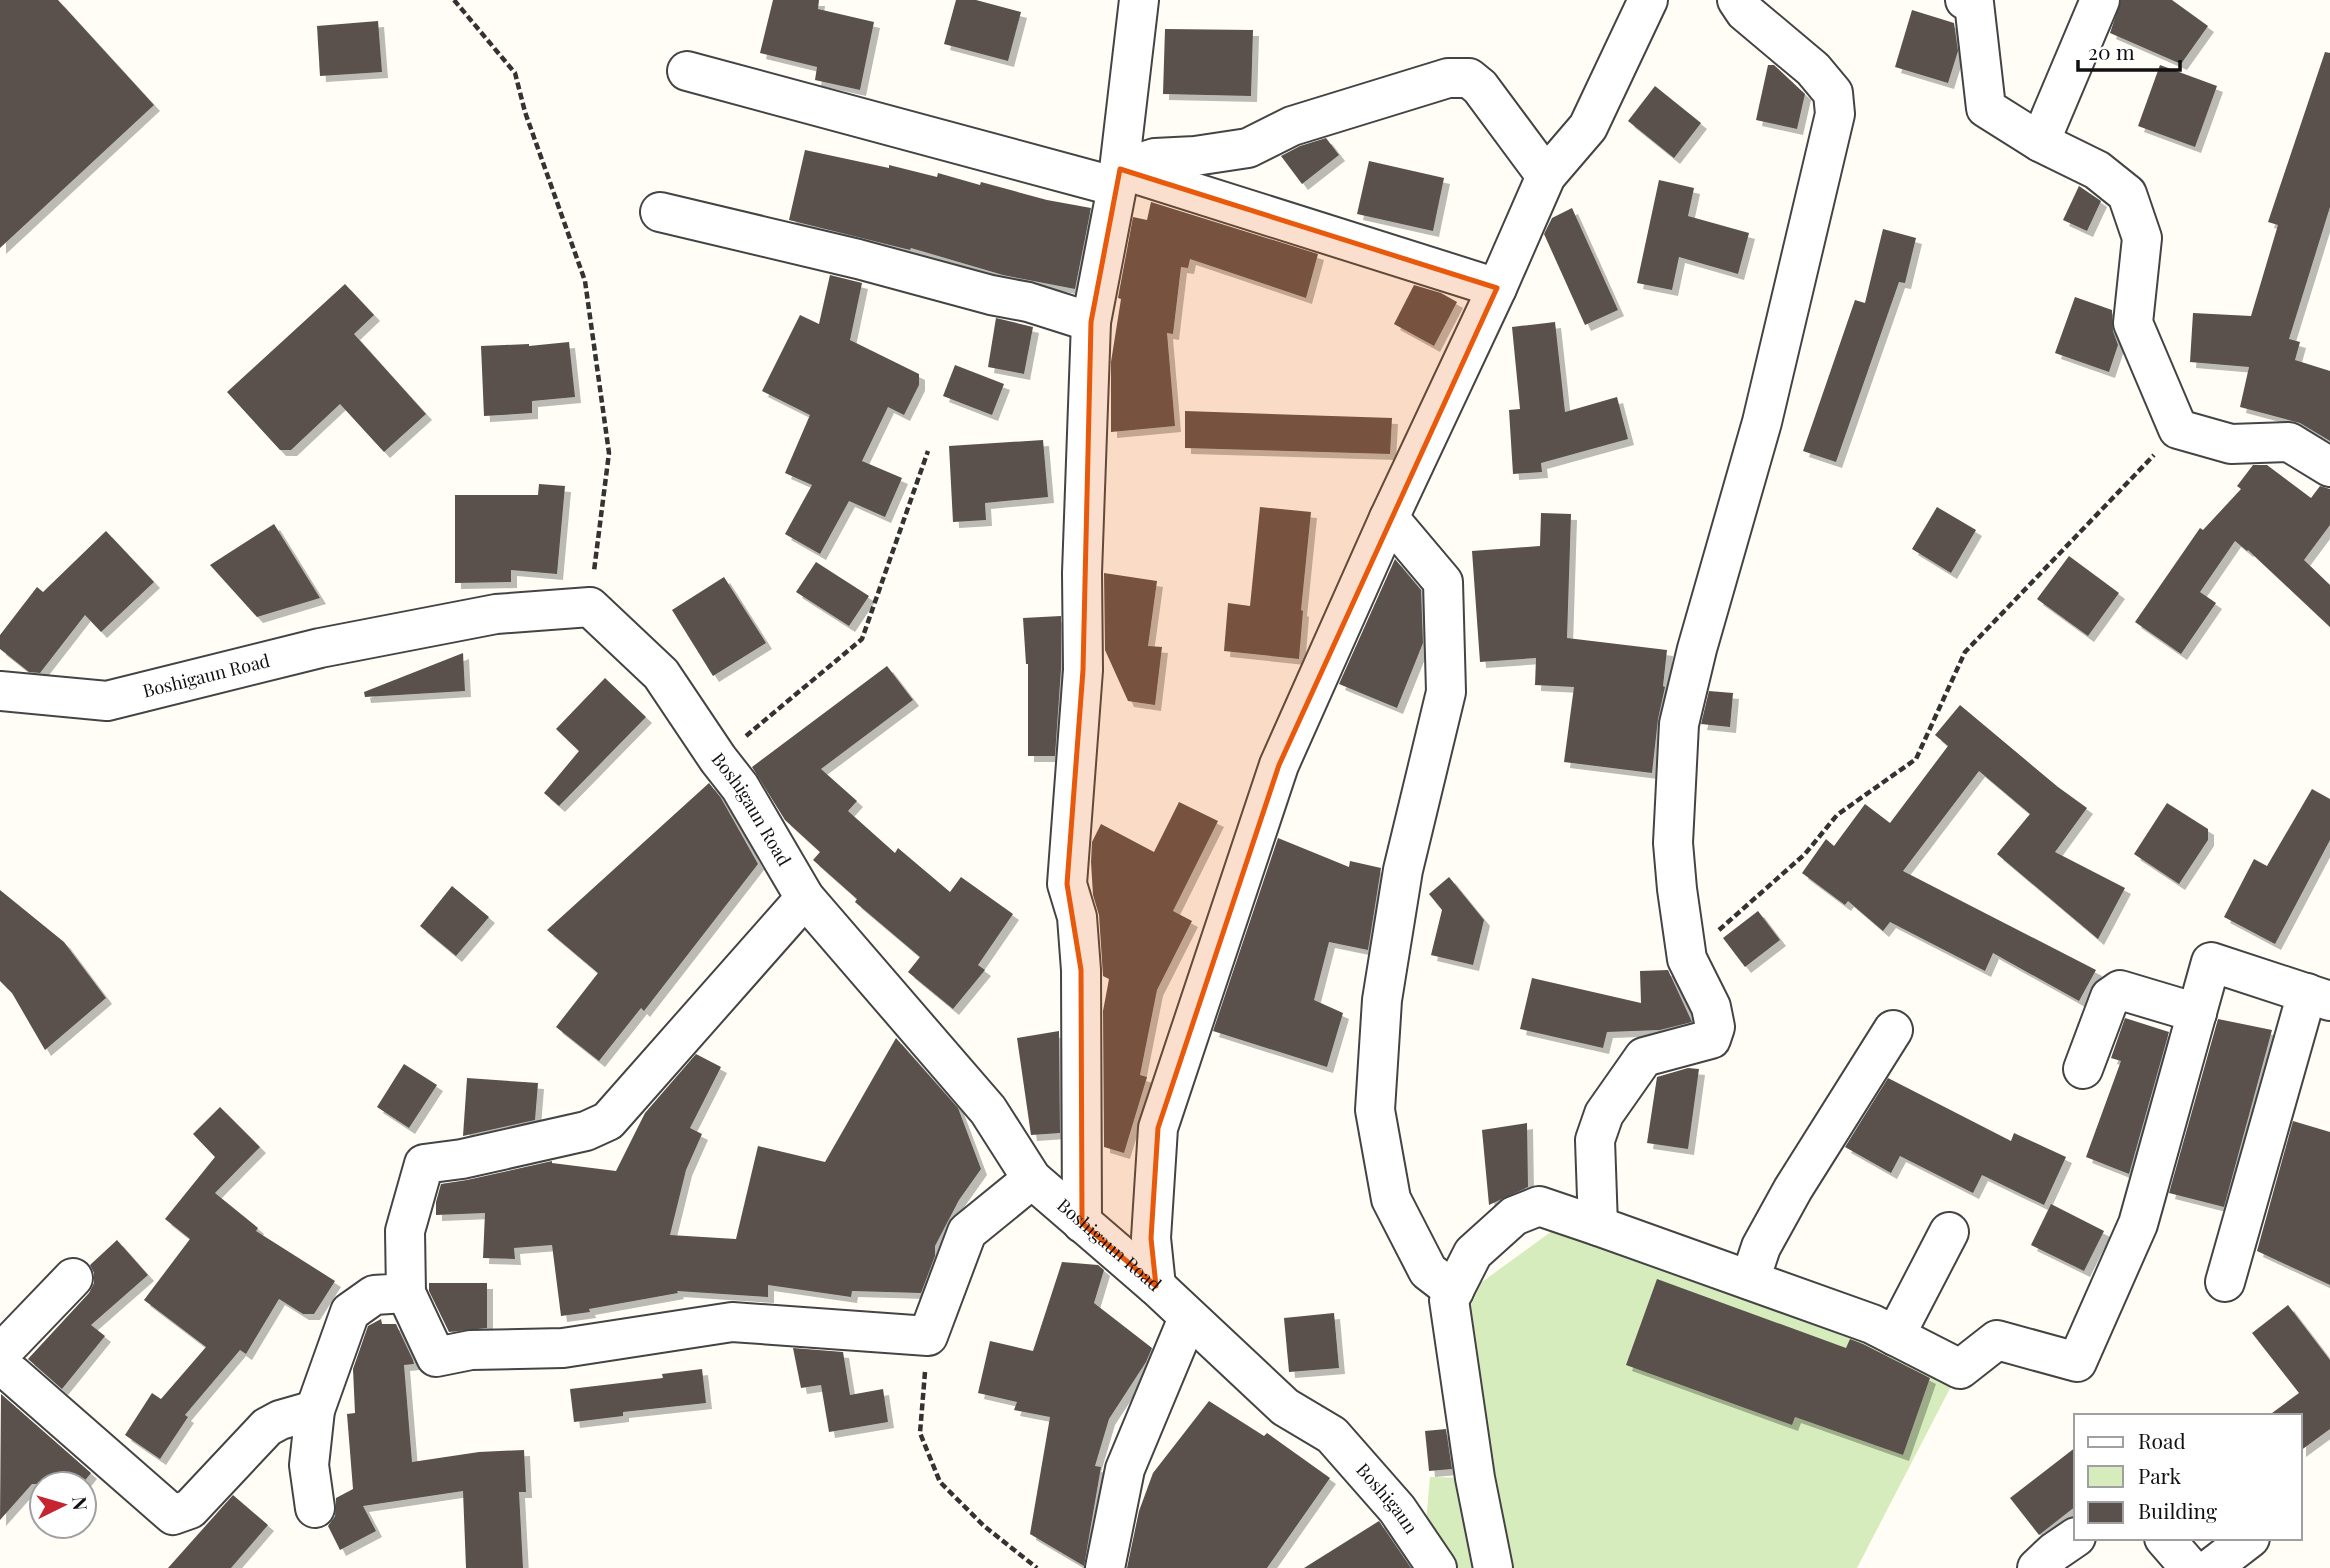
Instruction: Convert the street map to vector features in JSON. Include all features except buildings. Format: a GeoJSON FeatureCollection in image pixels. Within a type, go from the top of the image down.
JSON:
{"type":"FeatureCollection","features":[{"type":"Feature","properties":{"kind":"street"},"geometry":{"type":"LineString","coordinates":[[1082,1223],[1081,970],[1077,917],[1067,884],[1083,670],[1082,573],[1091,322],[1119,178],[1139,0]]}},
{"type":"Feature","properties":{"kind":"street"},"geometry":{"type":"LineString","coordinates":[[1156,1286],[1151,1238],[1158,1128],[1279,765],[1389,517],[1497,288],[1546,176],[1588,127],[1648,0]]}},
{"type":"Feature","properties":{"kind":"street"},"geometry":{"type":"LineString","coordinates":[[1598,1226],[1595,1140],[1604,1114],[1644,1057],[1711,1039],[1715,1027],[1711,1007],[1687,959],[1673,843],[1679,724],[1697,649],[1762,422],[1835,114],[1833,93],[1813,69],[1745,12],[1737,0]]}},
{"type":"Feature","properties":{"kind":"street"},"geometry":{"type":"LineString","coordinates":[[1965,0],[1975,3],[1986,108],[2040,142],[2097,170],[2127,194],[2142,238],[2133,323],[2178,429],[2231,444],[2289,442],[2330,467]]}},
{"type":"Feature","properties":{"kind":"street"},"geometry":{"type":"LineString","coordinates":[[2040,142],[2100,0]]}},
{"type":"Feature","properties":{"kind":"street"},"geometry":{"type":"LineString","coordinates":[[687,71],[1119,178],[1497,288]]}},
{"type":"Feature","properties":{"kind":"street"},"geometry":{"type":"LineString","coordinates":[[1119,178],[1155,158],[1195,156],[1248,148],[1292,126],[1448,78],[1469,78],[1480,87],[1546,176]]}},
{"type":"Feature","properties":{"kind":"street"},"geometry":{"type":"LineString","coordinates":[[660,212],[1028,302],[1091,322]]}},
{"type":"Feature","properties":{"kind":"street"},"geometry":{"type":"LineString","coordinates":[[1389,517],[1443,582],[1446,692],[1403,870],[1382,1000],[1376,1110],[1391,1199],[1428,1271],[1454,1291]]}},
{"type":"Feature","properties":{"kind":"street","name":"Boshigaun Road"},"geometry":{"type":"LineString","coordinates":[[0,691],[107,701],[320,648],[496,614],[590,607],[661,674],[718,760],[740,787],[805,898],[988,1110],[1032,1179],[1156,1286],[1285,1407],[1332,1434]]}},
{"type":"Feature","properties":{"kind":"street"},"geometry":{"type":"LineString","coordinates":[[805,898],[608,1121],[586,1131],[462,1159],[424,1164],[405,1231],[406,1293],[436,1357],[471,1350],[563,1348],[732,1322],[928,1336],[967,1232],[1032,1179]]}},
{"type":"Feature","properties":{"kind":"street"},"geometry":{"type":"LineString","coordinates":[[1493,1568],[1475,1478],[1449,1300],[1473,1253],[1514,1216],[1539,1206],[1872,1324],[1960,1369],[1997,1340],[2077,1362],[2138,1224],[2211,962],[2318,997],[2225,1282]]}},
{"type":"Feature","properties":{"kind":"street"},"geometry":{"type":"LineString","coordinates":[[2082,1069],[2110,997],[2120,990],[2197,1013]]}},
{"type":"Feature","properties":{"kind":"street"},"geometry":{"type":"LineString","coordinates":[[1750,1280],[1761,1247],[1793,1189],[1893,1030]]}},
{"type":"Feature","properties":{"kind":"street"},"geometry":{"type":"LineString","coordinates":[[1895,1336],[1949,1232]]}},
{"type":"Feature","properties":{"kind":"street"},"geometry":{"type":"LineString","coordinates":[[74,1278],[3,1372],[173,1515],[190,1509],[267,1427],[280,1420],[315,1410]]}},
{"type":"Feature","properties":{"kind":"street"},"geometry":{"type":"LineString","coordinates":[[315,1508],[309,1465],[315,1410],[350,1312],[374,1295],[406,1293]]}},
{"type":"Feature","properties":{"kind":"street"},"geometry":{"type":"LineString","coordinates":[[1105,1568],[1125,1469],[1188,1318]]}},
{"type":"Feature","properties":{"kind":"street","name":"Boshigaun"},"geometry":{"type":"LineString","coordinates":[[1332,1434],[1397,1509],[1437,1568]]}},
{"type":"Feature","properties":{"kind":"street"},"geometry":{"type":"LineString","coordinates":[[2037,1568],[2074,1538]]}},
{"type":"Feature","properties":{"kind":"street"},"geometry":{"type":"LineString","coordinates":[[2166,1540],[2190,1568]]}},
{"type":"Feature","properties":{"kind":"street"},"geometry":{"type":"LineString","coordinates":[[2211,1568],[2247,1540]]}},
{"type":"Feature","properties":{"kind":"path"},"geometry":{"type":"LineString","coordinates":[[454,0],[515,73],[525,112],[585,281],[609,453],[590,607]]}},
{"type":"Feature","properties":{"kind":"path"},"geometry":{"type":"LineString","coordinates":[[1687,959],[1805,854],[1837,816],[1916,760],[1965,652],[2178,429]]}},
{"type":"Feature","properties":{"kind":"path"},"geometry":{"type":"LineString","coordinates":[[718,760],[862,639],[928,451]]}},
{"type":"Feature","properties":{"kind":"path"},"geometry":{"type":"LineString","coordinates":[[928,1336],[920,1433],[940,1482],[984,1526],[1037,1568]]}},
{"type":"Feature","properties":{"kind":"highlighted area"},"geometry":{"type":"Polygon","coordinates":[[[1120,169],[1497,288],[1279,765],[1158,1128],[1151,1238],[1156,1286],[1082,1223],[1081,970],[1067,884],[1083,670],[1091,322],[1120,169]]]}},
{"type":"Feature","properties":{"kind":"green space"},"geometry":{"type":"Polygon","coordinates":[[[1570,1218],[1960,1369],[1857,1568],[1431,1568],[1423,1557],[1430,1477],[1470,1478],[1453,1303],[1570,1218]]]}}]}
